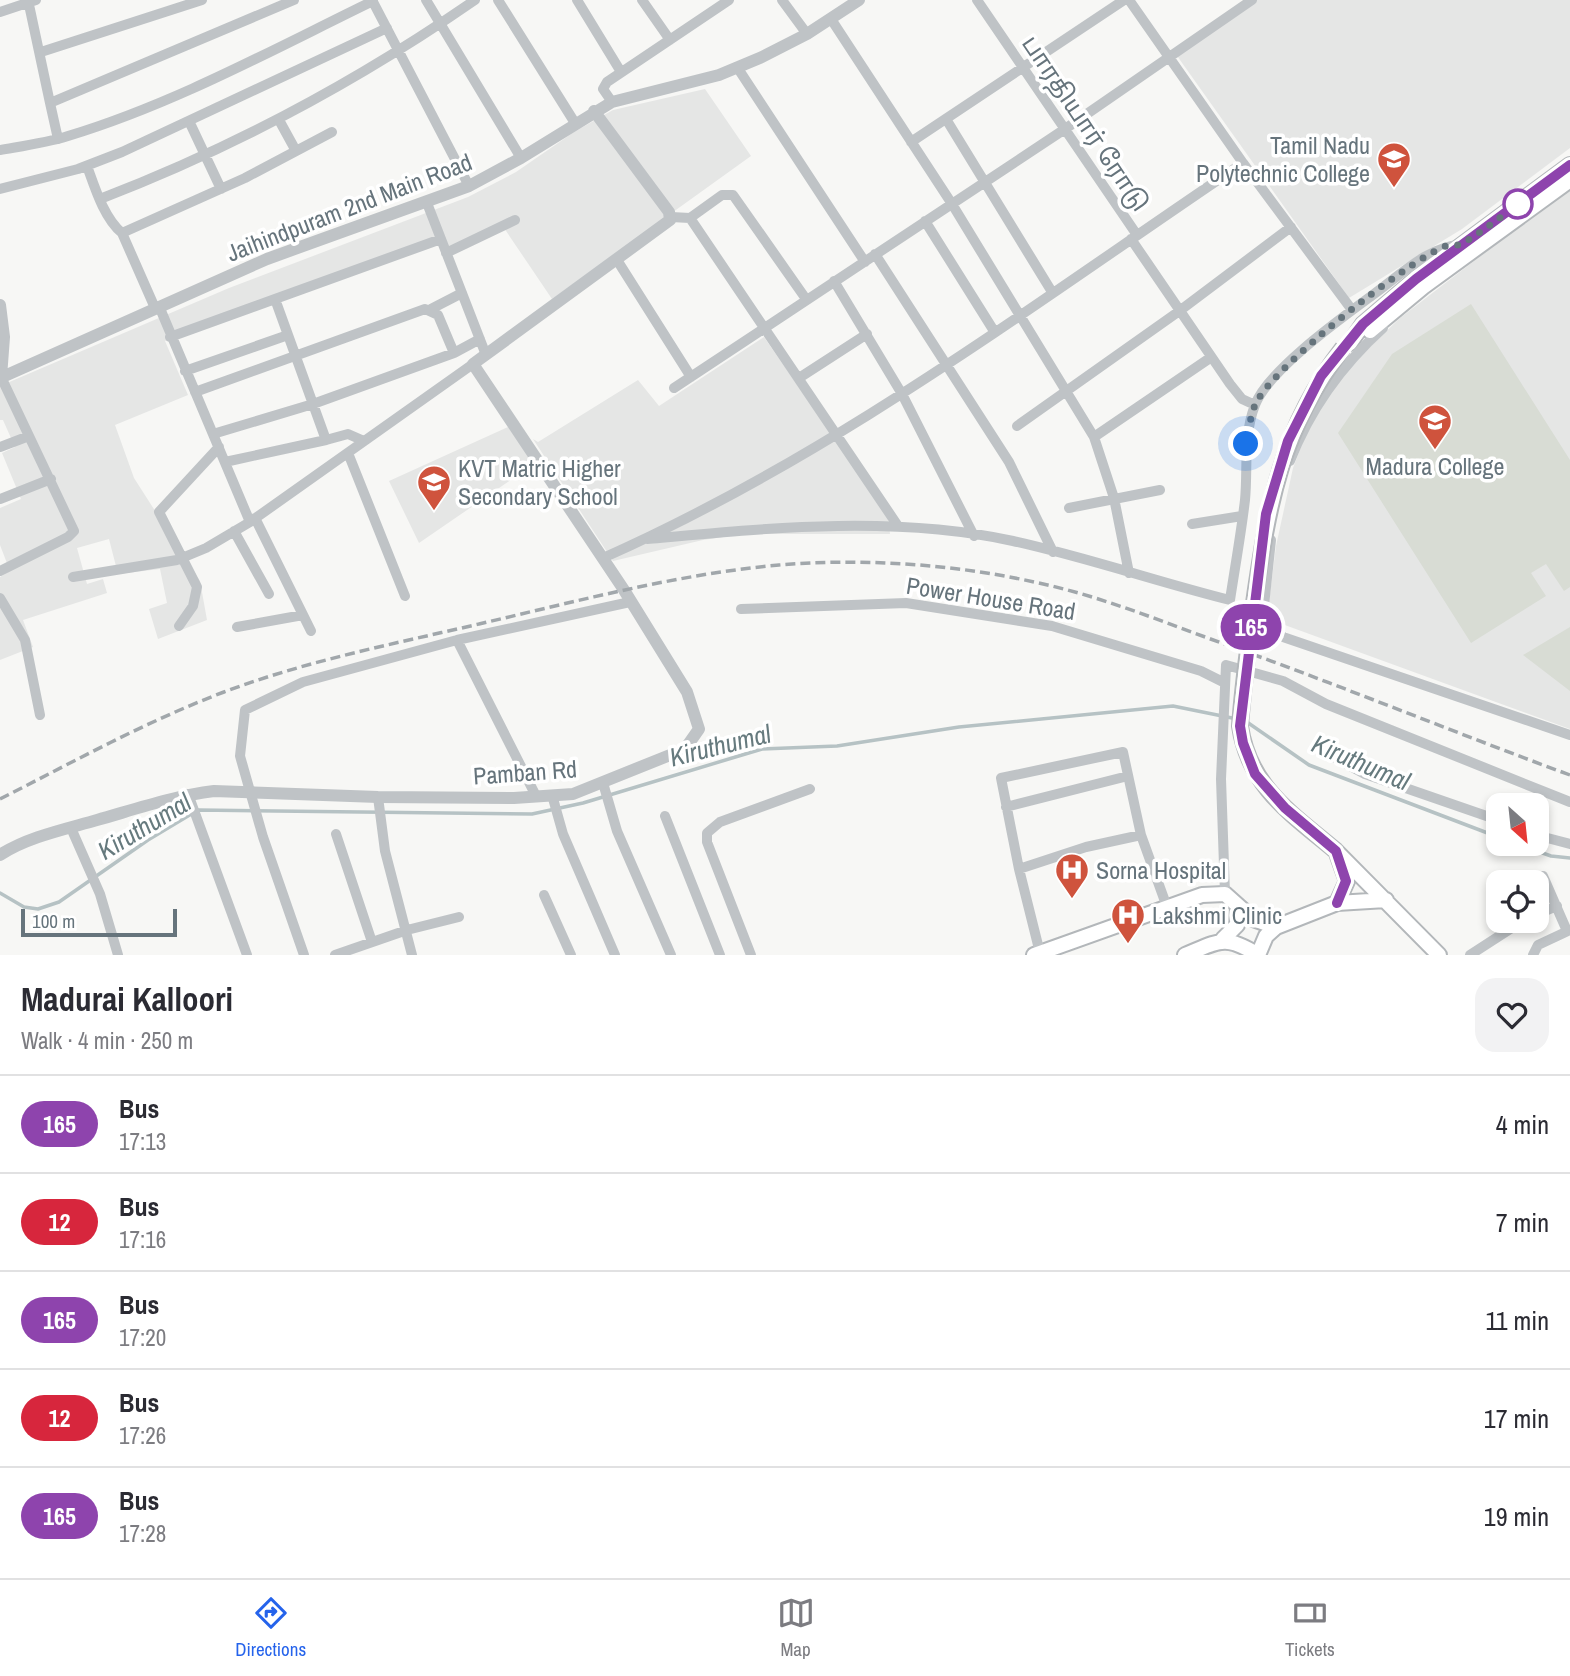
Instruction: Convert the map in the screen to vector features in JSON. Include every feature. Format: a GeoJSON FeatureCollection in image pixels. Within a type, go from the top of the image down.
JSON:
{"type":"FeatureCollection","features":[{"type":"Feature","properties":{"kind":"main road"},"geometry":{"type":"LineString","coordinates":[[1463,251],[1570,165]]}},
{"type":"Feature","properties":{"kind":"main road"},"geometry":{"type":"LineString","coordinates":[[1439,955],[1336,851],[1285,808],[1262,784],[1249,760],[1240,726],[1266,514],[1276,475],[1303,409],[1321,376],[1363,324],[1463,251],[1570,180]]}},
{"type":"Feature","properties":{"kind":"main road"},"geometry":{"type":"LineString","coordinates":[[1336,851],[1346,881],[1337,903]]}},
{"type":"Feature","properties":{"kind":"main road"},"geometry":{"type":"LineString","coordinates":[[1037,954],[1202,895],[1225,894],[1253,919],[1276,927]]}},
{"type":"Feature","properties":{"kind":"main road"},"geometry":{"type":"LineString","coordinates":[[1223,939],[1236,941],[1258,955],[1266,936],[1276,927],[1337,903],[1386,900]]}},
{"type":"Feature","properties":{"kind":"main road"},"geometry":{"type":"LineString","coordinates":[[1185,955],[1223,939],[1237,925],[1238,908]]}},
{"type":"Feature","properties":{"kind":"street"},"geometry":{"type":"LineString","coordinates":[[44,51],[202,0]]}},
{"type":"Feature","properties":{"kind":"street"},"geometry":{"type":"LineString","coordinates":[[54,101],[294,0]]}},
{"type":"Feature","properties":{"kind":"street"},"geometry":{"type":"LineString","coordinates":[[0,150],[62,138],[114,121],[225,73],[372,0],[469,186]]}},
{"type":"Feature","properties":{"kind":"street"},"geometry":{"type":"LineString","coordinates":[[426,0],[521,158]]}},
{"type":"Feature","properties":{"kind":"street"},"geometry":{"type":"LineString","coordinates":[[100,199],[205,156],[279,120],[398,50],[475,0]]}},
{"type":"Feature","properties":{"kind":"street"},"geometry":{"type":"LineString","coordinates":[[498,0],[575,122]]}},
{"type":"Feature","properties":{"kind":"street"},"geometry":{"type":"LineString","coordinates":[[577,0],[621,72]]}},
{"type":"Feature","properties":{"kind":"street"},"geometry":{"type":"LineString","coordinates":[[642,0],[670,40]]}},
{"type":"Feature","properties":{"kind":"street"},"geometry":{"type":"LineString","coordinates":[[612,102],[603,87],[621,72],[729,0]]}},
{"type":"Feature","properties":{"kind":"street"},"geometry":{"type":"LineString","coordinates":[[782,0],[807,34]]}},
{"type":"Feature","properties":{"kind":"street","name":"Jaihindpuram 2nd Main Road"},"geometry":{"type":"LineString","coordinates":[[0,378],[267,260],[469,186],[521,158],[575,122],[612,102],[719,75],[807,34],[859,0]]}},
{"type":"Feature","properties":{"kind":"street","name":"பாரதியார் ரோடு"},"geometry":{"type":"LineString","coordinates":[[977,0],[1065,129],[1178,312],[1242,399],[1255,405]]}},
{"type":"Feature","properties":{"kind":"street"},"geometry":{"type":"LineString","coordinates":[[911,142],[1126,0],[1170,55],[1243,163],[1352,310]]}},
{"type":"Feature","properties":{"kind":"street"},"geometry":{"type":"LineString","coordinates":[[674,388],[1065,129],[1252,0]]}},
{"type":"Feature","properties":{"kind":"street"},"geometry":{"type":"LineString","coordinates":[[0,12],[32,1],[62,138]]}},
{"type":"Feature","properties":{"kind":"street"},"geometry":{"type":"LineString","coordinates":[[831,19],[952,204],[1094,437],[1114,498],[1129,573]]}},
{"type":"Feature","properties":{"kind":"street"},"geometry":{"type":"LineString","coordinates":[[0,189],[78,168],[189,121],[387,28]]}},
{"type":"Feature","properties":{"kind":"street"},"geometry":{"type":"LineString","coordinates":[[737,67],[864,262]]}},
{"type":"Feature","properties":{"kind":"street"},"geometry":{"type":"LineString","coordinates":[[594,111],[671,217]]}},
{"type":"Feature","properties":{"kind":"street"},"geometry":{"type":"LineString","coordinates":[[946,119],[1052,292]]}},
{"type":"Feature","properties":{"kind":"street"},"geometry":{"type":"LineString","coordinates":[[279,120],[296,151]]}},
{"type":"Feature","properties":{"kind":"street"},"geometry":{"type":"LineString","coordinates":[[189,121],[221,189]]}},
{"type":"Feature","properties":{"kind":"street"},"geometry":{"type":"LineString","coordinates":[[122,233],[221,189],[332,132]]}},
{"type":"Feature","properties":{"kind":"street"},"geometry":{"type":"LineString","coordinates":[[603,558],[721,503],[838,437],[1243,163]]}},
{"type":"Feature","properties":{"kind":"street"},"geometry":{"type":"LineString","coordinates":[[78,168],[116,228],[122,233],[252,520],[311,631]]}},
{"type":"Feature","properties":{"kind":"street"},"geometry":{"type":"LineString","coordinates":[[73,577],[184,557],[234,531],[486,355],[617,260],[671,217],[690,218],[723,195],[733,195],[806,299]]}},
{"type":"Feature","properties":{"kind":"street"},"geometry":{"type":"LineString","coordinates":[[427,203],[486,355]]}},
{"type":"Feature","properties":{"kind":"street"},"geometry":{"type":"LineString","coordinates":[[690,218],[898,526]]}},
{"type":"Feature","properties":{"kind":"street"},"geometry":{"type":"LineString","coordinates":[[446,254],[515,220]]}},
{"type":"Feature","properties":{"kind":"street"},"geometry":{"type":"LineString","coordinates":[[925,221],[994,331]]}},
{"type":"Feature","properties":{"kind":"street"},"geometry":{"type":"LineString","coordinates":[[1017,426],[1178,312],[1291,227]]}},
{"type":"Feature","properties":{"kind":"street"},"geometry":{"type":"LineString","coordinates":[[170,337],[440,239]]}},
{"type":"Feature","properties":{"kind":"street"},"geometry":{"type":"LineString","coordinates":[[647,539],[759,528],[898,526],[1012,541],[1230,600],[1242,516],[1246,444],[1255,405],[1266,386],[1352,310],[1446,246],[1463,251],[1462,267],[1398,315],[1364,345],[1335,378],[1303,427],[1284,476],[1276,511],[1263,615],[1276,630],[1291,640],[1570,735]]}},
{"type":"Feature","properties":{"kind":"street"},"geometry":{"type":"LineString","coordinates":[[875,254],[1009,462],[1053,552]]}},
{"type":"Feature","properties":{"kind":"street"},"geometry":{"type":"LineString","coordinates":[[617,260],[691,377]]}},
{"type":"Feature","properties":{"kind":"street"},"geometry":{"type":"LineString","coordinates":[[834,281],[902,394],[974,536]]}},
{"type":"Feature","properties":{"kind":"street"},"geometry":{"type":"LineString","coordinates":[[195,392],[431,309],[462,293]]}},
{"type":"Feature","properties":{"kind":"street"},"geometry":{"type":"LineString","coordinates":[[275,299],[326,440]]}},
{"type":"Feature","properties":{"kind":"street"},"geometry":{"type":"LineString","coordinates":[[0,305],[4,337],[0,378],[74,531],[68,537],[0,571]]}},
{"type":"Feature","properties":{"kind":"street"},"geometry":{"type":"LineString","coordinates":[[431,309],[438,315],[454,353]]}},
{"type":"Feature","properties":{"kind":"street"},"geometry":{"type":"LineString","coordinates":[[799,378],[867,334]]}},
{"type":"Feature","properties":{"kind":"street"},"geometry":{"type":"LineString","coordinates":[[185,371],[288,335]]}},
{"type":"Feature","properties":{"kind":"street"},"geometry":{"type":"LineString","coordinates":[[213,434],[313,404],[454,353],[480,339]]}},
{"type":"Feature","properties":{"kind":"street"},"geometry":{"type":"LineString","coordinates":[[1094,437],[1210,358]]}},
{"type":"Feature","properties":{"kind":"street","name":"Pamban Rd"},"geometry":{"type":"LineString","coordinates":[[0,856],[10,849],[71,828],[189,800],[214,791],[253,796],[379,801],[537,796],[553,799],[603,787],[685,749],[699,729],[687,692],[603,558],[473,364]]}},
{"type":"Feature","properties":{"kind":"street"},"geometry":{"type":"LineString","coordinates":[[225,462],[348,434],[364,441]]}},
{"type":"Feature","properties":{"kind":"street"},"geometry":{"type":"LineString","coordinates":[[0,447],[30,436]]}},
{"type":"Feature","properties":{"kind":"street"},"geometry":{"type":"LineString","coordinates":[[179,626],[197,598],[197,587],[159,512],[219,447]]}},
{"type":"Feature","properties":{"kind":"street"},"geometry":{"type":"LineString","coordinates":[[348,453],[405,596]]}},
{"type":"Feature","properties":{"kind":"street"},"geometry":{"type":"LineString","coordinates":[[1,495],[51,479]]}},
{"type":"Feature","properties":{"kind":"street"},"geometry":{"type":"LineString","coordinates":[[1069,508],[1160,490]]}},
{"type":"Feature","properties":{"kind":"street"},"geometry":{"type":"LineString","coordinates":[[1192,524],[1242,516]]}},
{"type":"Feature","properties":{"kind":"street"},"geometry":{"type":"LineString","coordinates":[[234,531],[269,594]]}},
{"type":"Feature","properties":{"kind":"street"},"geometry":{"type":"LineString","coordinates":[[0,598],[25,640],[40,715]]}},
{"type":"Feature","properties":{"kind":"street"},"geometry":{"type":"LineString","coordinates":[[304,955],[257,816],[240,756],[245,710],[303,682],[457,640],[631,602]]}},
{"type":"Feature","properties":{"kind":"street","name":"Power House Road"},"geometry":{"type":"LineString","coordinates":[[741,609],[906,603],[1052,626],[1201,671],[1225,683]]}},
{"type":"Feature","properties":{"kind":"street"},"geometry":{"type":"LineString","coordinates":[[237,627],[303,615]]}},
{"type":"Feature","properties":{"kind":"street"},"geometry":{"type":"LineString","coordinates":[[457,640],[537,796]]}},
{"type":"Feature","properties":{"kind":"street"},"geometry":{"type":"LineString","coordinates":[[1225,894],[1223,724],[1226,665],[1283,681],[1326,704],[1570,802]]}},
{"type":"Feature","properties":{"kind":"street"},"geometry":{"type":"LineString","coordinates":[[1037,954],[1001,778],[1123,752],[1141,835],[1167,907]]}},
{"type":"Feature","properties":{"kind":"street"},"geometry":{"type":"LineString","coordinates":[[1328,754],[1365,774],[1486,816]]}},
{"type":"Feature","properties":{"kind":"street"},"geometry":{"type":"LineString","coordinates":[[1006,807],[1128,776]]}},
{"type":"Feature","properties":{"kind":"street"},"geometry":{"type":"LineString","coordinates":[[603,787],[607,804],[671,955]]}},
{"type":"Feature","properties":{"kind":"street"},"geometry":{"type":"LineString","coordinates":[[751,955],[707,842],[707,833],[720,821],[810,789]]}},
{"type":"Feature","properties":{"kind":"street"},"geometry":{"type":"LineString","coordinates":[[553,799],[558,818],[615,955]]}},
{"type":"Feature","properties":{"kind":"street"},"geometry":{"type":"LineString","coordinates":[[189,800],[247,955]]}},
{"type":"Feature","properties":{"kind":"street"},"geometry":{"type":"LineString","coordinates":[[379,801],[379,820],[412,955]]}},
{"type":"Feature","properties":{"kind":"street"},"geometry":{"type":"LineString","coordinates":[[665,816],[720,955]]}},
{"type":"Feature","properties":{"kind":"street"},"geometry":{"type":"LineString","coordinates":[[71,828],[97,886],[118,955]]}},
{"type":"Feature","properties":{"kind":"street"},"geometry":{"type":"LineString","coordinates":[[336,834],[372,942]]}},
{"type":"Feature","properties":{"kind":"street"},"geometry":{"type":"LineString","coordinates":[[1019,869],[1086,847],[1141,835]]}},
{"type":"Feature","properties":{"kind":"street"},"geometry":{"type":"LineString","coordinates":[[1549,838],[1570,844]]}},
{"type":"Feature","properties":{"kind":"street"},"geometry":{"type":"LineString","coordinates":[[1533,955],[1538,945],[1569,930],[1549,889]]}},
{"type":"Feature","properties":{"kind":"street"},"geometry":{"type":"LineString","coordinates":[[544,895],[571,955]]}},
{"type":"Feature","properties":{"kind":"street"},"geometry":{"type":"LineString","coordinates":[[1549,909],[1557,906]]}},
{"type":"Feature","properties":{"kind":"street"},"geometry":{"type":"LineString","coordinates":[[335,955],[407,930],[459,917]]}},
{"type":"Feature","properties":{"kind":"street"},"geometry":{"type":"LineString","coordinates":[[1470,955],[1504,933]]}},
{"type":"Feature","properties":{"kind":"shaded area","name":"Tamil Nadu Polytechnic College"},"geometry":{"type":"Polygon","coordinates":[[[1253,0],[1570,0],[1570,148],[1462,229],[1349,298],[1175,53],[1253,0]]]}},
{"type":"Feature","properties":{"kind":"shaded area"},"geometry":{"type":"Polygon","coordinates":[[[705,89],[751,156],[552,299],[502,225],[447,249],[442,235],[165,341],[188,395],[115,425],[134,478],[200,581],[207,620],[158,639],[149,609],[167,603],[160,569],[118,574],[109,539],[77,548],[87,584],[103,579],[107,593],[23,620],[33,647],[0,660],[0,577],[10,571],[0,545],[0,508],[21,499],[2,453],[15,447],[3,420],[0,420],[0,386],[229,288],[468,197],[516,172],[574,132],[613,110],[705,89]]]}},
{"type":"Feature","properties":{"kind":"shaded area","name":"Madura College"},"geometry":{"type":"Polygon","coordinates":[[[1570,187],[1570,729],[1282,624],[1272,614],[1269,602],[1276,546],[1293,468],[1306,434],[1336,380],[1400,318],[1570,187]]]}},
{"type":"Feature","properties":{"kind":"shaded area"},"geometry":{"type":"Polygon","coordinates":[[[1471,304],[1570,460],[1570,587],[1564,591],[1546,564],[1531,573],[1546,596],[1471,643],[1338,433],[1392,354],[1471,304]]]}},
{"type":"Feature","properties":{"kind":"shaded area"},"geometry":{"type":"Polygon","coordinates":[[[764,337],[888,516],[890,534],[744,534],[703,540],[613,561],[533,439],[538,442],[638,380],[659,406],[764,337]]]}},
{"type":"Feature","properties":{"kind":"shaded area","name":"KVT Matric Higher Secondary School"},"geometry":{"type":"Polygon","coordinates":[[[508,427],[534,464],[419,543],[389,481],[508,427]]]}},
{"type":"Feature","properties":{"kind":"shaded area"},"geometry":{"type":"Polygon","coordinates":[[[1570,627],[1570,691],[1523,655],[1570,627]]]}},
{"type":"Feature","properties":{"kind":"waterway","name":"Kiruthumal"},"geometry":{"type":"LineString","coordinates":[[0,893],[24,907],[38,909],[59,902],[148,840],[198,810],[532,814],[583,803],[762,749],[837,746],[959,727],[1173,706],[1237,719]]}},
{"type":"Feature","properties":{"kind":"waterway","name":"Kiruthumal"},"geometry":{"type":"LineString","coordinates":[[1244,720],[1309,765],[1486,832]]}},
{"type":"Feature","properties":{"kind":"waterway","name":"Kiruthumal"},"geometry":{"type":"LineString","coordinates":[[1549,855],[1570,858]]}},
{"type":"Feature","properties":{"kind":"railway"},"geometry":{"type":"LineString","coordinates":[[0,799],[110,742],[195,703],[318,662],[666,582],[741,569],[842,562],[907,564],[972,571],[1034,582],[1084,595],[1273,662],[1570,775]]}},
{"type":"Feature","properties":{"kind":"bus line","name":"165"},"geometry":{"type":"LineString","coordinates":[[1337,903],[1345,891],[1346,881],[1336,851],[1285,808],[1262,784],[1249,760],[1240,726],[1266,514],[1276,475],[1288,441],[1321,376],[1343,348],[1350,344],[1363,324],[1416,279],[1570,165]]}},
{"type":"Feature","properties":{"kind":"place","name":"Tamil Nadu Polytechnic College"},"geometry":{"type":"Point","coordinates":[1394,189]}},
{"type":"Feature","properties":{"kind":"place","name":"Madura College"},"geometry":{"type":"Point","coordinates":[1435,451]}},
{"type":"Feature","properties":{"kind":"place","name":"KVT Matric Higher Secondary School"},"geometry":{"type":"Point","coordinates":[434,512]}},
{"type":"Feature","properties":{"kind":"place","name":"Sorna Hospital"},"geometry":{"type":"Point","coordinates":[1072,900]}},
{"type":"Feature","properties":{"kind":"place","name":"Lakshmi Clinic"},"geometry":{"type":"Point","coordinates":[1128,945]}},
{"type":"Feature","properties":{"kind":"route"},"geometry":{"type":"LineString","coordinates":[[1246,444],[1255,405],[1266,386],[1281,370],[1352,310],[1417,264],[1446,246],[1461,246],[1524,200],[1518,204]]}}]}
